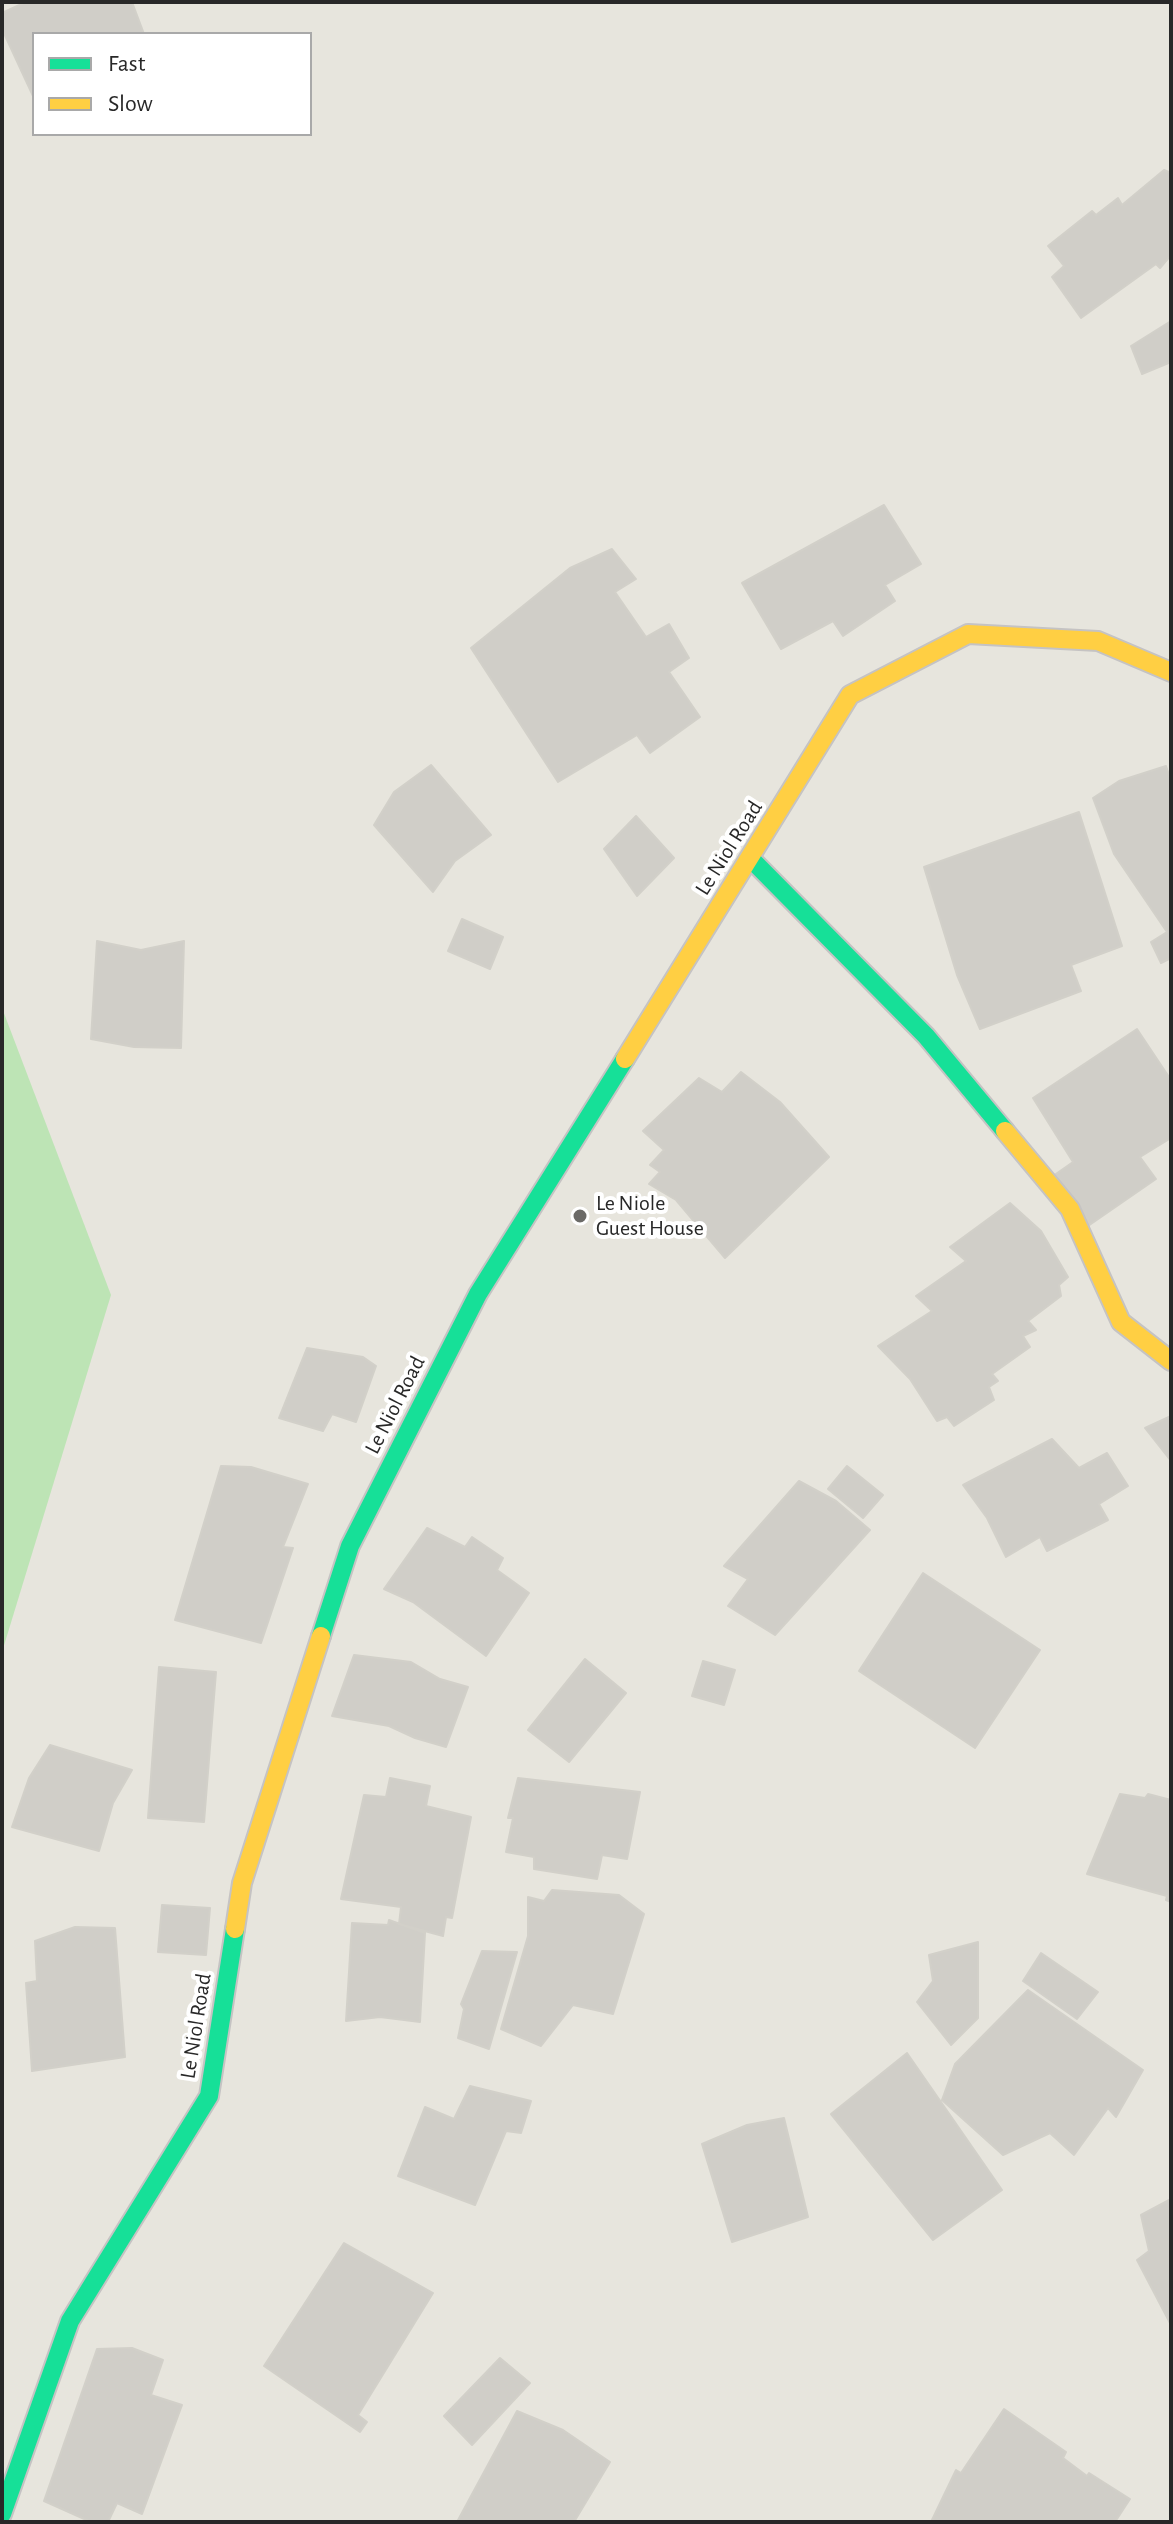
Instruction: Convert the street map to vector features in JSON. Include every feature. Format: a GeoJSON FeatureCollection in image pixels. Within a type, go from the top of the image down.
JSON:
{"type":"FeatureCollection","features":[{"type":"Feature","properties":{"kind":"street","name":"Le Niol Road"},"geometry":{"type":"LineString","coordinates":[[2,2514],[70,2321],[209,2096],[242,1883],[350,1546],[478,1294],[751,859],[850,695],[968,634],[1098,641],[1171,672]]}},
{"type":"Feature","properties":{"kind":"street"},"geometry":{"type":"LineString","coordinates":[[751,859],[935,1047],[1070,1209],[1121,1322],[1171,1361]]}},
{"type":"Feature","properties":{"kind":"green space"},"geometry":{"type":"Polygon","coordinates":[[[2,1008],[111,1295],[2,1652],[2,1008]]]}},
{"type":"Feature","properties":{"kind":"building"},"geometry":{"type":"Polygon","coordinates":[[[26,2],[132,2],[143,32],[32,32],[32,94],[2,29],[2,13],[26,2]]]}},
{"type":"Feature","properties":{"kind":"building"},"geometry":{"type":"Polygon","coordinates":[[[1164,170],[1171,173],[1171,255],[1160,268],[1156,264],[1081,318],[1052,277],[1064,266],[1048,246],[1092,211],[1096,215],[1118,198],[1122,205],[1164,170]]]}},
{"type":"Feature","properties":{"kind":"building"},"geometry":{"type":"Polygon","coordinates":[[[1171,321],[1171,362],[1142,374],[1131,346],[1171,321]]]}},
{"type":"Feature","properties":{"kind":"building"},"geometry":{"type":"Polygon","coordinates":[[[884,505],[921,564],[885,585],[895,601],[843,636],[833,621],[781,649],[742,583],[884,505]]]}},
{"type":"Feature","properties":{"kind":"building"},"geometry":{"type":"Polygon","coordinates":[[[612,549],[636,579],[615,592],[646,637],[669,624],[689,658],[669,672],[700,717],[650,753],[637,735],[558,782],[471,648],[570,568],[612,549]]]}},
{"type":"Feature","properties":{"kind":"building"},"geometry":{"type":"Polygon","coordinates":[[[431,765],[491,835],[455,861],[433,892],[374,825],[394,792],[431,765]]]}},
{"type":"Feature","properties":{"kind":"building"},"geometry":{"type":"Polygon","coordinates":[[[1166,766],[1171,781],[1171,958],[1161,963],[1151,942],[1167,932],[1114,854],[1093,798],[1119,781],[1166,766]]]}},
{"type":"Feature","properties":{"kind":"building"},"geometry":{"type":"Polygon","coordinates":[[[1079,812],[1122,946],[1071,965],[1081,991],[980,1029],[957,975],[924,867],[1079,812]]]}},
{"type":"Feature","properties":{"kind":"building"},"geometry":{"type":"Polygon","coordinates":[[[636,816],[674,858],[637,896],[604,849],[636,816]]]}},
{"type":"Feature","properties":{"kind":"building"},"geometry":{"type":"Polygon","coordinates":[[[462,919],[503,937],[490,969],[448,951],[462,919]]]}},
{"type":"Feature","properties":{"kind":"building"},"geometry":{"type":"Polygon","coordinates":[[[97,941],[141,950],[184,941],[181,1048],[134,1047],[91,1039],[97,941]]]}},
{"type":"Feature","properties":{"kind":"building"},"geometry":{"type":"Polygon","coordinates":[[[1137,1029],[1171,1080],[1171,1138],[1140,1157],[1156,1179],[1088,1226],[1053,1176],[1073,1162],[1033,1098],[1137,1029]]]}},
{"type":"Feature","properties":{"kind":"building"},"geometry":{"type":"Polygon","coordinates":[[[741,1072],[780,1102],[829,1157],[725,1258],[676,1200],[649,1184],[660,1172],[650,1165],[664,1150],[643,1131],[699,1078],[722,1092],[741,1072]]]}},
{"type":"Feature","properties":{"kind":"building"},"geometry":{"type":"Polygon","coordinates":[[[1010,1203],[1041,1231],[1068,1277],[1059,1285],[1061,1296],[1028,1321],[1036,1330],[1023,1336],[1030,1347],[992,1374],[998,1381],[989,1387],[994,1400],[954,1426],[947,1417],[937,1421],[910,1379],[878,1346],[932,1311],[916,1296],[966,1261],[950,1247],[1010,1203]]]}},
{"type":"Feature","properties":{"kind":"building"},"geometry":{"type":"Polygon","coordinates":[[[307,1348],[363,1357],[376,1366],[356,1422],[332,1414],[323,1431],[279,1418],[307,1348]]]}},
{"type":"Feature","properties":{"kind":"building"},"geometry":{"type":"Polygon","coordinates":[[[1171,1416],[1171,1461],[1145,1428],[1171,1416]]]}},
{"type":"Feature","properties":{"kind":"building"},"geometry":{"type":"Polygon","coordinates":[[[1052,1439],[1079,1468],[1107,1453],[1128,1486],[1099,1504],[1108,1520],[1047,1551],[1040,1537],[1006,1557],[987,1518],[963,1485],[1052,1439]]]}},
{"type":"Feature","properties":{"kind":"building"},"geometry":{"type":"Polygon","coordinates":[[[221,1466],[251,1467],[308,1484],[283,1547],[293,1548],[261,1643],[175,1620],[221,1466]]]}},
{"type":"Feature","properties":{"kind":"building"},"geometry":{"type":"Polygon","coordinates":[[[847,1466],[883,1495],[863,1518],[828,1489],[847,1466]]]}},
{"type":"Feature","properties":{"kind":"building"},"geometry":{"type":"Polygon","coordinates":[[[799,1481],[836,1501],[870,1530],[775,1635],[728,1606],[748,1579],[724,1566],[799,1481]]]}},
{"type":"Feature","properties":{"kind":"building"},"geometry":{"type":"Polygon","coordinates":[[[427,1528],[465,1547],[472,1537],[503,1558],[497,1570],[529,1593],[486,1656],[413,1602],[384,1589],[427,1528]]]}},
{"type":"Feature","properties":{"kind":"building"},"geometry":{"type":"Polygon","coordinates":[[[923,1573],[1040,1650],[975,1748],[859,1671],[923,1573]]]}},
{"type":"Feature","properties":{"kind":"building"},"geometry":{"type":"Polygon","coordinates":[[[354,1655],[411,1662],[440,1679],[468,1687],[446,1747],[389,1726],[332,1716],[354,1655]]]}},
{"type":"Feature","properties":{"kind":"building"},"geometry":{"type":"Polygon","coordinates":[[[585,1659],[626,1693],[569,1762],[528,1730],[585,1659]]]}},
{"type":"Feature","properties":{"kind":"building"},"geometry":{"type":"Polygon","coordinates":[[[703,1661],[735,1670],[724,1705],[692,1696],[703,1661]]]}},
{"type":"Feature","properties":{"kind":"building"},"geometry":{"type":"Polygon","coordinates":[[[159,1667],[216,1672],[204,1822],[148,1818],[159,1667]]]}},
{"type":"Feature","properties":{"kind":"building"},"geometry":{"type":"Polygon","coordinates":[[[50,1745],[132,1770],[113,1803],[99,1851],[12,1827],[29,1778],[50,1745]]]}},
{"type":"Feature","properties":{"kind":"building"},"geometry":{"type":"Polygon","coordinates":[[[390,1778],[430,1786],[426,1806],[471,1817],[452,1918],[446,1917],[443,1936],[399,1924],[401,1907],[341,1899],[364,1795],[386,1797],[390,1778]]]}},
{"type":"Feature","properties":{"kind":"building"},"geometry":{"type":"Polygon","coordinates":[[[518,1778],[640,1792],[627,1859],[602,1855],[597,1879],[534,1869],[534,1857],[506,1852],[513,1818],[508,1818],[518,1778]]]}},
{"type":"Feature","properties":{"kind":"building"},"geometry":{"type":"Polygon","coordinates":[[[1120,1794],[1145,1798],[1148,1794],[1171,1800],[1171,1902],[1166,1900],[1167,1896],[1087,1874],[1120,1794]]]}},
{"type":"Feature","properties":{"kind":"building"},"geometry":{"type":"Polygon","coordinates":[[[552,1890],[619,1895],[644,1914],[613,2014],[573,2005],[541,2046],[501,2029],[528,1936],[528,1897],[544,1901],[552,1890]]]}},
{"type":"Feature","properties":{"kind":"building"},"geometry":{"type":"Polygon","coordinates":[[[162,1905],[210,1908],[206,1955],[158,1952],[162,1905]]]}},
{"type":"Feature","properties":{"kind":"building"},"geometry":{"type":"Polygon","coordinates":[[[389,1920],[425,1933],[420,2022],[380,2017],[346,2021],[352,1923],[388,1925],[389,1920]]]}},
{"type":"Feature","properties":{"kind":"building"},"geometry":{"type":"Polygon","coordinates":[[[75,1927],[115,1928],[125,2057],[32,2071],[26,1983],[37,1981],[35,1941],[75,1927]]]}},
{"type":"Feature","properties":{"kind":"building"},"geometry":{"type":"Polygon","coordinates":[[[978,1942],[978,2018],[951,2045],[917,2002],[933,1981],[929,1955],[978,1942]]]}},
{"type":"Feature","properties":{"kind":"building"},"geometry":{"type":"Polygon","coordinates":[[[482,1951],[517,1952],[489,2049],[458,2038],[464,2009],[461,2004],[482,1951]]]}},
{"type":"Feature","properties":{"kind":"building"},"geometry":{"type":"Polygon","coordinates":[[[1041,1953],[1098,1992],[1077,2019],[1023,1981],[1041,1953]]]}},
{"type":"Feature","properties":{"kind":"building"},"geometry":{"type":"Polygon","coordinates":[[[1028,1990],[1143,2070],[1116,2117],[1108,2108],[1074,2155],[1050,2133],[1003,2155],[942,2100],[955,2064],[1028,1990]]]}},
{"type":"Feature","properties":{"kind":"building"},"geometry":{"type":"Polygon","coordinates":[[[907,2053],[1002,2190],[933,2240],[831,2114],[907,2053]]]}},
{"type":"Feature","properties":{"kind":"building"},"geometry":{"type":"Polygon","coordinates":[[[470,2086],[531,2101],[521,2133],[506,2131],[475,2205],[398,2176],[425,2107],[454,2119],[470,2086]]]}},
{"type":"Feature","properties":{"kind":"building"},"geometry":{"type":"Polygon","coordinates":[[[784,2118],[808,2217],[732,2242],[702,2144],[747,2125],[784,2118]]]}},
{"type":"Feature","properties":{"kind":"building"},"geometry":{"type":"Polygon","coordinates":[[[1171,2199],[1171,2325],[1137,2260],[1149,2251],[1141,2215],[1171,2199]]]}},
{"type":"Feature","properties":{"kind":"building"},"geometry":{"type":"Polygon","coordinates":[[[344,2243],[433,2293],[358,2415],[367,2422],[360,2432],[264,2366],[344,2243]]]}},
{"type":"Feature","properties":{"kind":"building"},"geometry":{"type":"Polygon","coordinates":[[[132,2348],[163,2360],[151,2395],[182,2405],[142,2514],[117,2503],[108,2522],[91,2522],[44,2501],[97,2349],[132,2348]]]}},
{"type":"Feature","properties":{"kind":"building"},"geometry":{"type":"Polygon","coordinates":[[[500,2358],[530,2383],[472,2445],[444,2416],[500,2358]]]}},
{"type":"Feature","properties":{"kind":"building"},"geometry":{"type":"Polygon","coordinates":[[[1004,2409],[1066,2452],[1063,2458],[1087,2476],[1089,2473],[1130,2499],[1115,2522],[931,2522],[956,2470],[961,2473],[1004,2409]]]}},
{"type":"Feature","properties":{"kind":"building"},"geometry":{"type":"Polygon","coordinates":[[[517,2411],[563,2430],[610,2462],[574,2522],[457,2522],[517,2411]]]}},
{"type":"Feature","properties":{"kind":"traffic: fast"},"geometry":{"type":"LineString","coordinates":[[751,859],[926,1036],[1005,1131]]}},
{"type":"Feature","properties":{"kind":"traffic: fast"},"geometry":{"type":"LineString","coordinates":[[321,1636],[350,1546],[478,1294],[625,1059]]}},
{"type":"Feature","properties":{"kind":"traffic: fast"},"geometry":{"type":"LineString","coordinates":[[2,2514],[70,2321],[209,2096],[235,1929]]}},
{"type":"Feature","properties":{"kind":"traffic: slow"},"geometry":{"type":"LineString","coordinates":[[625,1059],[850,695],[968,634],[1098,641],[1171,672]]}},
{"type":"Feature","properties":{"kind":"traffic: slow"},"geometry":{"type":"LineString","coordinates":[[1005,1131],[1070,1209],[1121,1322],[1171,1361]]}},
{"type":"Feature","properties":{"kind":"traffic: slow"},"geometry":{"type":"LineString","coordinates":[[235,1929],[242,1883],[321,1636]]}},
{"type":"Feature","properties":{"kind":"place","name":"Le Niole Guest House"},"geometry":{"type":"Point","coordinates":[580,1216]}}]}
